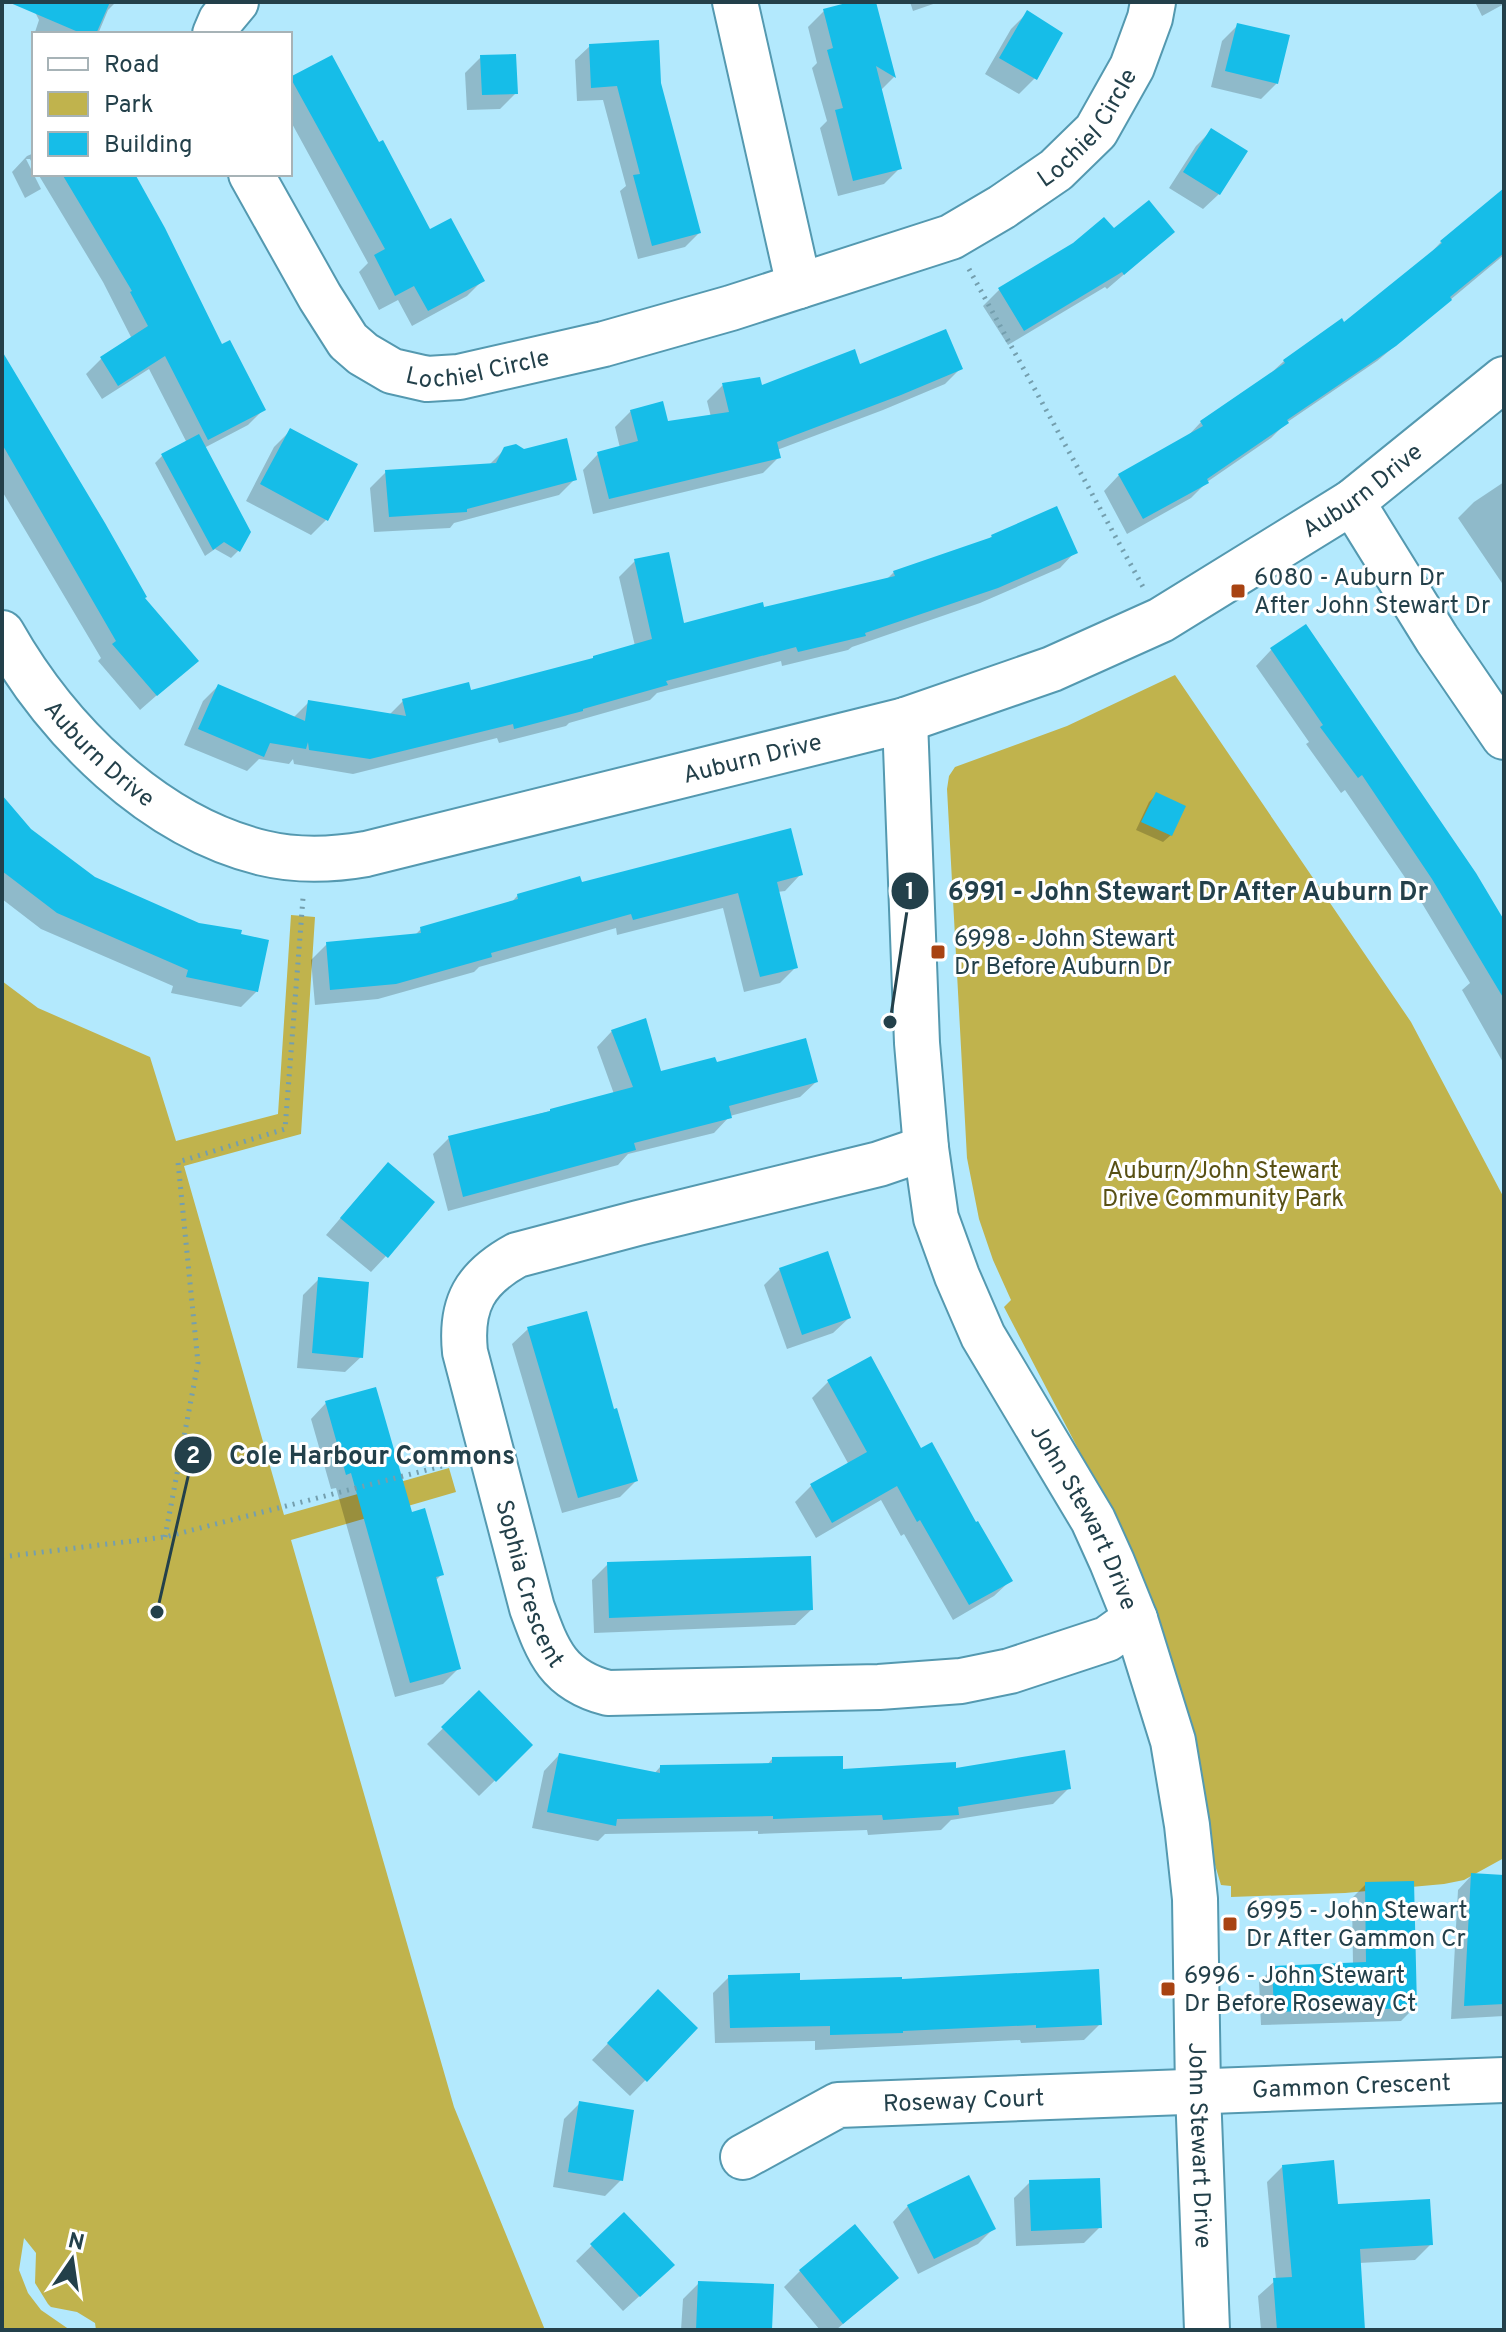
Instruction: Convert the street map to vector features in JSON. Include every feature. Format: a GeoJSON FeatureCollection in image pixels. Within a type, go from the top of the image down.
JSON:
{"type":"FeatureCollection","features":[{"type":"Feature","properties":{"kind":"street"},"geometry":{"type":"LineString","coordinates":[[216,32],[221,20],[236,2]]}},
{"type":"Feature","properties":{"kind":"street"},"geometry":{"type":"LineString","coordinates":[[735,2],[799,286]]}},
{"type":"Feature","properties":{"kind":"street","name":"Lochiel Circle"},"geometry":{"type":"LineString","coordinates":[[252,176],[348,341],[378,365],[408,376],[459,377],[604,344],[731,308],[951,237],[1056,170],[1096,131],[1132,67],[1153,2]]}},
{"type":"Feature","properties":{"kind":"street","name":"Auburn Drive"},"geometry":{"type":"LineString","coordinates":[[2,633],[19,663],[76,736],[114,771],[178,818],[263,853],[306,859],[352,857],[905,720],[1052,669],[1161,620],[1352,502],[1504,379]]}},
{"type":"Feature","properties":{"kind":"street"},"geometry":{"type":"LineString","coordinates":[[1352,502],[1437,639],[1504,737]]}},
{"type":"Feature","properties":{"kind":"street","name":"John Stewart Drive"},"geometry":{"type":"LineString","coordinates":[[905,720],[917,1043],[936,1218],[978,1324],[1093,1520],[1135,1619],[1173,1741],[1195,1899],[1207,2330]]}},
{"type":"Feature","properties":{"kind":"street","name":"Sophia Crescent"},"geometry":{"type":"LineString","coordinates":[[926,1148],[879,1164],[517,1255],[481,1281],[467,1308],[464,1322],[463,1338],[468,1367],[532,1608],[545,1643],[553,1659],[571,1677],[595,1690],[608,1693],[864,1687],[961,1681],[1010,1671],[1107,1639],[1135,1619]]}},
{"type":"Feature","properties":{"kind":"street","name":"Gammon Crescent"},"geometry":{"type":"LineString","coordinates":[[1198,2091],[1504,2080]]}},
{"type":"Feature","properties":{"kind":"street","name":"Roseway Court"},"geometry":{"type":"LineString","coordinates":[[743,2157],[838,2105],[1198,2091]]}},
{"type":"Feature","properties":{"kind":"path"},"geometry":{"type":"LineString","coordinates":[[951,237],[1161,620]]}},
{"type":"Feature","properties":{"kind":"path"},"geometry":{"type":"LineString","coordinates":[[165,1537],[198,1363],[178,1162],[285,1129],[306,859]]}},
{"type":"Feature","properties":{"kind":"path"},"geometry":{"type":"LineString","coordinates":[[2,1557],[165,1537],[490,1454]]}},
{"type":"Feature","properties":{"kind":"green space","name":"Auburn/John Stewart Drive Community Park"},"geometry":{"type":"Polygon","coordinates":[[[1175,675],[1411,1022],[1504,1198],[1504,1858],[1464,1880],[1345,1893],[1231,1897],[1231,1886],[1221,1885],[1109,1508],[1004,1307],[1011,1300],[979,1219],[967,1158],[947,789],[949,776],[955,767],[1067,726],[1175,675]]]}},
{"type":"Feature","properties":{"kind":"green space"},"geometry":{"type":"Polygon","coordinates":[[[291,915],[315,917],[301,1134],[184,1166],[284,1515],[449,1468],[456,1492],[291,1540],[454,2107],[545,2330],[96,2330],[95,2323],[77,2312],[48,2304],[35,2283],[36,2253],[24,2238],[19,2270],[28,2293],[41,2310],[70,2330],[2,2330],[2,981],[38,1008],[150,1057],[176,1141],[278,1114],[291,915]]]}},
{"type":"Feature","properties":{"kind":"building"},"geometry":{"type":"Polygon","coordinates":[[[8,2],[110,2],[97,32],[78,32],[8,2]]]}},
{"type":"Feature","properties":{"kind":"building"},"geometry":{"type":"Polygon","coordinates":[[[850,2],[876,2],[896,78],[876,66],[902,169],[853,181],[835,110],[843,108],[827,50],[833,48],[823,9],[850,2]]]}},
{"type":"Feature","properties":{"kind":"building"},"geometry":{"type":"Polygon","coordinates":[[[1027,10],[1063,33],[1037,80],[999,58],[1027,10]]]}},
{"type":"Feature","properties":{"kind":"building"},"geometry":{"type":"Polygon","coordinates":[[[1237,23],[1290,35],[1278,84],[1225,71],[1237,23]]]}},
{"type":"Feature","properties":{"kind":"building"},"geometry":{"type":"Polygon","coordinates":[[[659,40],[661,83],[701,233],[652,246],[633,175],[640,174],[617,86],[591,88],[589,44],[659,40]]]}},
{"type":"Feature","properties":{"kind":"building"},"geometry":{"type":"Polygon","coordinates":[[[516,54],[518,94],[482,95],[480,55],[516,54]]]}},
{"type":"Feature","properties":{"kind":"building"},"geometry":{"type":"Polygon","coordinates":[[[332,55],[379,142],[383,140],[430,229],[451,218],[485,281],[428,311],[414,286],[395,296],[374,255],[385,249],[292,76],[332,55]]]}},
{"type":"Feature","properties":{"kind":"building"},"geometry":{"type":"Polygon","coordinates":[[[1211,128],[1248,151],[1220,195],[1183,172],[1211,128]]]}},
{"type":"Feature","properties":{"kind":"building"},"geometry":{"type":"Polygon","coordinates":[[[63,176],[136,176],[222,344],[230,340],[266,410],[208,440],[165,356],[118,386],[100,357],[148,326],[132,291],[63,176]]]}},
{"type":"Feature","properties":{"kind":"building"},"geometry":{"type":"Polygon","coordinates":[[[1504,188],[1504,253],[1396,346],[1287,420],[1289,423],[1207,479],[1209,483],[1143,519],[1118,474],[1203,426],[1200,421],[1285,363],[1283,360],[1342,318],[1344,322],[1504,188]]]}},
{"type":"Feature","properties":{"kind":"building"},"geometry":{"type":"Polygon","coordinates":[[[1149,200],[1175,232],[1124,275],[1122,272],[1024,331],[998,288],[1073,243],[1104,217],[1114,228],[1149,200]]]}},
{"type":"Feature","properties":{"kind":"building"},"geometry":{"type":"Polygon","coordinates":[[[946,329],[963,369],[777,442],[781,458],[609,499],[597,452],[638,441],[630,410],[663,401],[668,421],[729,412],[722,383],[760,377],[762,385],[855,349],[860,364],[946,329]]]}},
{"type":"Feature","properties":{"kind":"building"},"geometry":{"type":"Polygon","coordinates":[[[2,351],[105,523],[145,598],[199,661],[157,696],[112,644],[116,641],[2,444],[2,351]]]}},
{"type":"Feature","properties":{"kind":"building"},"geometry":{"type":"Polygon","coordinates":[[[290,428],[358,464],[328,521],[260,484],[290,428]]]}},
{"type":"Feature","properties":{"kind":"building"},"geometry":{"type":"Polygon","coordinates":[[[199,434],[251,532],[240,552],[224,542],[213,550],[161,454],[199,434]]]}},
{"type":"Feature","properties":{"kind":"building"},"geometry":{"type":"Polygon","coordinates":[[[567,438],[577,480],[467,509],[467,512],[389,517],[385,470],[496,463],[504,447],[516,444],[524,449],[567,438]]]}},
{"type":"Feature","properties":{"kind":"building"},"geometry":{"type":"Polygon","coordinates":[[[1057,506],[1078,553],[998,588],[865,633],[866,636],[798,652],[796,647],[666,681],[668,685],[514,729],[513,724],[370,759],[309,750],[308,742],[306,749],[270,743],[264,757],[198,729],[218,684],[305,721],[308,700],[406,716],[402,699],[469,682],[471,690],[652,639],[634,559],[669,552],[684,623],[763,602],[764,607],[895,576],[893,571],[992,537],[1057,506]]]}},
{"type":"Feature","properties":{"kind":"building"},"geometry":{"type":"Polygon","coordinates":[[[1306,624],[1476,873],[1504,920],[1504,999],[1432,879],[1362,775],[1358,778],[1320,727],[1323,725],[1270,648],[1306,624]]]}},
{"type":"Feature","properties":{"kind":"building"},"geometry":{"type":"Polygon","coordinates":[[[1156,792],[1186,806],[1172,836],[1141,822],[1156,792]]]}},
{"type":"Feature","properties":{"kind":"building"},"geometry":{"type":"Polygon","coordinates":[[[2,795],[31,829],[95,877],[199,923],[242,930],[241,934],[269,940],[258,992],[186,977],[188,970],[57,913],[2,871],[2,795]]]}},
{"type":"Feature","properties":{"kind":"building"},"geometry":{"type":"Polygon","coordinates":[[[791,828],[803,875],[777,882],[798,968],[760,977],[738,893],[633,920],[631,914],[491,953],[492,957],[396,984],[330,990],[326,942],[421,933],[420,927],[518,899],[517,894],[580,876],[582,882],[791,828]]]}},
{"type":"Feature","properties":{"kind":"building"},"geometry":{"type":"Polygon","coordinates":[[[646,1018],[661,1071],[715,1057],[717,1062],[806,1038],[818,1082],[729,1106],[732,1118],[634,1143],[636,1150],[463,1197],[448,1136],[633,1087],[611,1030],[646,1018]]]}},
{"type":"Feature","properties":{"kind":"building"},"geometry":{"type":"Polygon","coordinates":[[[388,1162],[435,1202],[388,1258],[340,1218],[388,1162]]]}},
{"type":"Feature","properties":{"kind":"building"},"geometry":{"type":"Polygon","coordinates":[[[828,1251],[851,1318],[802,1335],[779,1268],[828,1251]]]}},
{"type":"Feature","properties":{"kind":"building"},"geometry":{"type":"Polygon","coordinates":[[[318,1277],[369,1282],[363,1358],[312,1353],[318,1277]]]}},
{"type":"Feature","properties":{"kind":"building"},"geometry":{"type":"Polygon","coordinates":[[[587,1311],[638,1481],[578,1498],[527,1327],[587,1311]]]}},
{"type":"Feature","properties":{"kind":"building"},"geometry":{"type":"Polygon","coordinates":[[[871,1356],[921,1448],[932,1442],[1013,1581],[969,1605],[897,1486],[832,1523],[810,1484],[867,1452],[827,1380],[871,1356]]]}},
{"type":"Feature","properties":{"kind":"building"},"geometry":{"type":"Polygon","coordinates":[[[376,1387],[412,1512],[425,1508],[444,1575],[436,1577],[461,1669],[410,1683],[351,1473],[346,1475],[325,1401],[376,1387]]]}},
{"type":"Feature","properties":{"kind":"building"},"geometry":{"type":"Polygon","coordinates":[[[811,1556],[813,1610],[609,1618],[607,1562],[811,1556]]]}},
{"type":"Feature","properties":{"kind":"building"},"geometry":{"type":"Polygon","coordinates":[[[479,1690],[533,1745],[496,1782],[441,1727],[479,1690]]]}},
{"type":"Feature","properties":{"kind":"building"},"geometry":{"type":"Polygon","coordinates":[[[1065,1750],[1071,1789],[958,1807],[959,1815],[883,1820],[882,1815],[617,1819],[616,1826],[547,1812],[559,1753],[660,1773],[660,1765],[772,1763],[772,1757],[843,1756],[843,1769],[956,1762],[956,1768],[1065,1750]]]}},
{"type":"Feature","properties":{"kind":"building"},"geometry":{"type":"Polygon","coordinates":[[[1471,1873],[1504,1875],[1504,2004],[1464,2006],[1471,1873]]]}},
{"type":"Feature","properties":{"kind":"building"},"geometry":{"type":"Polygon","coordinates":[[[1414,1881],[1417,2008],[1274,2012],[1272,1966],[1366,1962],[1365,1882],[1414,1881]]]}},
{"type":"Feature","properties":{"kind":"building"},"geometry":{"type":"Polygon","coordinates":[[[1099,1969],[1102,2025],[1036,2028],[1036,2025],[830,2035],[830,2026],[730,2028],[728,1975],[800,1973],[800,1980],[902,1979],[1099,1969]]]}},
{"type":"Feature","properties":{"kind":"building"},"geometry":{"type":"Polygon","coordinates":[[[658,1989],[698,2028],[647,2082],[607,2043],[658,1989]]]}},
{"type":"Feature","properties":{"kind":"building"},"geometry":{"type":"Polygon","coordinates":[[[579,2101],[634,2110],[623,2181],[568,2172],[579,2101]]]}},
{"type":"Feature","properties":{"kind":"building"},"geometry":{"type":"Polygon","coordinates":[[[1334,2160],[1338,2204],[1430,2199],[1433,2245],[1360,2249],[1365,2330],[1277,2330],[1273,2278],[1292,2277],[1282,2165],[1334,2160]]]}},
{"type":"Feature","properties":{"kind":"building"},"geometry":{"type":"Polygon","coordinates":[[[969,2175],[996,2229],[934,2259],[907,2205],[969,2175]]]}},
{"type":"Feature","properties":{"kind":"building"},"geometry":{"type":"Polygon","coordinates":[[[1100,2178],[1102,2228],[1031,2231],[1029,2180],[1100,2178]]]}},
{"type":"Feature","properties":{"kind":"building"},"geometry":{"type":"Polygon","coordinates":[[[624,2212],[675,2265],[640,2297],[590,2244],[624,2212]]]}},
{"type":"Feature","properties":{"kind":"building"},"geometry":{"type":"Polygon","coordinates":[[[855,2224],[899,2278],[843,2324],[799,2270],[855,2224]]]}},
{"type":"Feature","properties":{"kind":"building"},"geometry":{"type":"Polygon","coordinates":[[[698,2281],[774,2284],[772,2330],[696,2330],[698,2281]]]}},
{"type":"Feature","properties":{"kind":"place","name":"6080 - Auburn Dr After John Stewart Dr"},"geometry":{"type":"Point","coordinates":[1238,591]}},
{"type":"Feature","properties":{"kind":"place","name":"6998 - John Stewart Dr Before Auburn Dr"},"geometry":{"type":"Point","coordinates":[938,952]}},
{"type":"Feature","properties":{"kind":"place","name":"6991 - John Stewart Dr After Auburn Dr"},"geometry":{"type":"Point","coordinates":[890,1022]}},
{"type":"Feature","properties":{"kind":"place","name":"Cole Harbour Commons"},"geometry":{"type":"Point","coordinates":[157,1612]}},
{"type":"Feature","properties":{"kind":"place","name":"6995 - John Stewart Dr After Gammon Cr"},"geometry":{"type":"Point","coordinates":[1230,1924]}},
{"type":"Feature","properties":{"kind":"place","name":"6996 - John Stewart Dr Before Roseway Ct"},"geometry":{"type":"Point","coordinates":[1168,1989]}}]}
